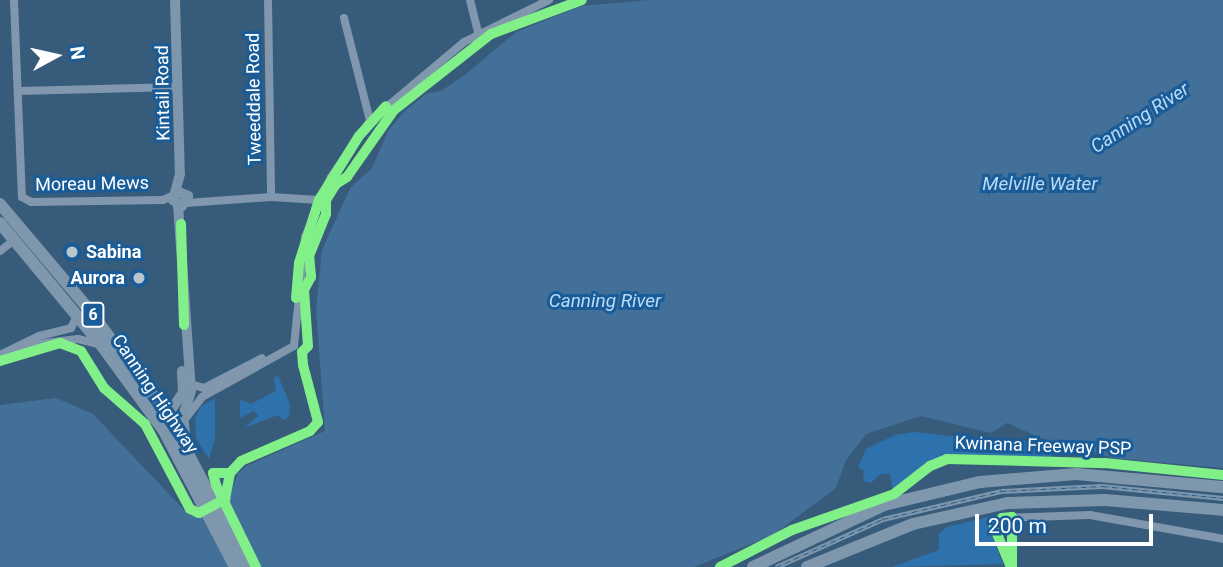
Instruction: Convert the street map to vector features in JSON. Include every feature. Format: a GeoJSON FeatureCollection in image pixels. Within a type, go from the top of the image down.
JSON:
{"type":"FeatureCollection","features":[{"type":"Feature","properties":{"kind":"highway","name":"Canning Highway"},"geometry":{"type":"LineString","coordinates":[[0,204],[92,314],[167,414],[187,447],[234,567]]}},
{"type":"Feature","properties":{"kind":"highway","name":"Canning Highway"},"geometry":{"type":"LineString","coordinates":[[0,223],[102,346],[164,431],[248,567]]}},
{"type":"Feature","properties":{"kind":"highway"},"geometry":{"type":"LineString","coordinates":[[744,567],[901,500],[1003,478],[1103,475],[1223,487]]}},
{"type":"Feature","properties":{"kind":"highway"},"geometry":{"type":"LineString","coordinates":[[807,567],[913,524],[1008,503],[1105,500],[1223,510]]}},
{"type":"Feature","properties":{"kind":"highway"},"geometry":{"type":"LineString","coordinates":[[753,567],[797,544]]}},
{"type":"Feature","properties":{"kind":"main road","name":"Kintail Road"},"geometry":{"type":"LineString","coordinates":[[164,431],[167,414],[183,393],[184,325],[176,3]]}},
{"type":"Feature","properties":{"kind":"main road","name":"Kintail Road"},"geometry":{"type":"LineString","coordinates":[[184,325],[190,384],[183,423],[187,447]]}},
{"type":"Feature","properties":{"kind":"street"},"geometry":{"type":"LineString","coordinates":[[14,0],[18,91],[178,88]]}},
{"type":"Feature","properties":{"kind":"street","name":"Tweeddale Road"},"geometry":{"type":"LineString","coordinates":[[268,0],[271,197]]}},
{"type":"Feature","properties":{"kind":"street"},"geometry":{"type":"LineString","coordinates":[[470,0],[478,33]]}},
{"type":"Feature","properties":{"kind":"street"},"geometry":{"type":"LineString","coordinates":[[183,423],[202,397],[293,346],[299,262],[319,200],[370,121],[478,33],[549,0]]}},
{"type":"Feature","properties":{"kind":"street"},"geometry":{"type":"LineString","coordinates":[[344,18],[370,121]]}},
{"type":"Feature","properties":{"kind":"street","name":"Moreau Mews"},"geometry":{"type":"LineString","coordinates":[[18,91],[22,197],[31,202],[271,197],[319,200]]}},
{"type":"Feature","properties":{"kind":"street"},"geometry":{"type":"LineString","coordinates":[[0,251],[14,240]]}},
{"type":"Feature","properties":{"kind":"street"},"geometry":{"type":"LineString","coordinates":[[0,355],[38,336],[71,328],[78,316]]}},
{"type":"Feature","properties":{"kind":"street"},"geometry":{"type":"LineString","coordinates":[[190,384],[204,388],[274,352],[289,343],[295,327]]}},
{"type":"Feature","properties":{"kind":"street"},"geometry":{"type":"LineString","coordinates":[[22,346],[78,339],[102,346]]}},
{"type":"Feature","properties":{"kind":"street"},"geometry":{"type":"LineString","coordinates":[[1012,567],[994,527],[1002,518],[1090,515],[1223,539]]}},
{"type":"Feature","properties":{"kind":"street"},"geometry":{"type":"LineString","coordinates":[[1012,517],[1012,567]]}},
{"type":"Feature","properties":{"kind":"shaded area"},"geometry":{"type":"Polygon","coordinates":[[[278,376],[290,404],[289,417],[284,420],[278,415],[244,428],[258,416],[254,411],[240,418],[240,400],[251,404],[276,391],[274,378],[278,376]]]}},
{"type":"Feature","properties":{"kind":"shaded area"},"geometry":{"type":"Polygon","coordinates":[[[215,398],[215,439],[209,459],[196,438],[195,419],[200,407],[215,398]]]}},
{"type":"Feature","properties":{"kind":"shaded area"},"geometry":{"type":"Polygon","coordinates":[[[915,432],[993,441],[1019,439],[1051,449],[1052,457],[940,458],[893,491],[890,474],[880,474],[871,483],[863,481],[864,471],[858,467],[866,449],[895,435],[915,432]]]}},
{"type":"Feature","properties":{"kind":"shaded area"},"geometry":{"type":"Polygon","coordinates":[[[992,516],[989,528],[1003,564],[892,567],[939,550],[939,534],[947,527],[992,516]]]}},
{"type":"Feature","properties":{"kind":"water","name":"Canning River"},"geometry":{"type":"Polygon","coordinates":[[[649,0],[1223,0],[1223,468],[1112,458],[1080,447],[1074,452],[1007,423],[991,433],[921,416],[866,434],[846,460],[836,488],[773,535],[694,567],[0,567],[0,405],[56,398],[93,414],[189,515],[211,520],[224,510],[238,473],[246,466],[325,431],[316,310],[322,250],[350,188],[372,168],[388,131],[404,112],[427,93],[441,91],[466,74],[516,32],[581,6],[649,0]]]}},
{"type":"Feature","properties":{"kind":"railway"},"geometry":{"type":"LineString","coordinates":[[776,567],[883,519],[1001,491],[1102,486],[1223,498]]}},
{"type":"Feature","properties":{"kind":"cycle path"},"geometry":{"type":"LineString","coordinates":[[0,361],[60,343],[81,351],[104,388],[145,424],[190,509],[199,513],[225,499],[230,473],[241,461],[310,431],[318,422],[303,365],[302,352],[308,346],[304,290],[311,277],[309,256],[326,214],[326,200],[336,184],[347,177],[394,110],[491,34],[582,0]]}},
{"type":"Feature","properties":{"kind":"cycle path"},"geometry":{"type":"LineString","coordinates":[[296,298],[299,263],[319,200],[359,136],[386,106]]}},
{"type":"Feature","properties":{"kind":"cycle path"},"geometry":{"type":"LineString","coordinates":[[181,224],[184,325]]}},
{"type":"Feature","properties":{"kind":"cycle path","name":"Kwinana Freeway PSP"},"geometry":{"type":"LineString","coordinates":[[720,567],[792,530],[894,494],[930,466],[947,459],[1105,463],[1223,475]]}},
{"type":"Feature","properties":{"kind":"cycle path"},"geometry":{"type":"LineString","coordinates":[[230,473],[213,473],[216,485],[256,567]]}},
{"type":"Feature","properties":{"kind":"cycle path"},"geometry":{"type":"LineString","coordinates":[[1011,567],[994,527],[1002,518],[1012,517],[1012,567]]}},
{"type":"Feature","properties":{"kind":"place","name":"Sabina"},"geometry":{"type":"Point","coordinates":[72,252]}},
{"type":"Feature","properties":{"kind":"place","name":"Aurora"},"geometry":{"type":"Point","coordinates":[139,278]}},
{"type":"Feature","properties":{"kind":"water label","name":"Melville Water"},"geometry":{"type":"Point","coordinates":[1040,184]}}]}
